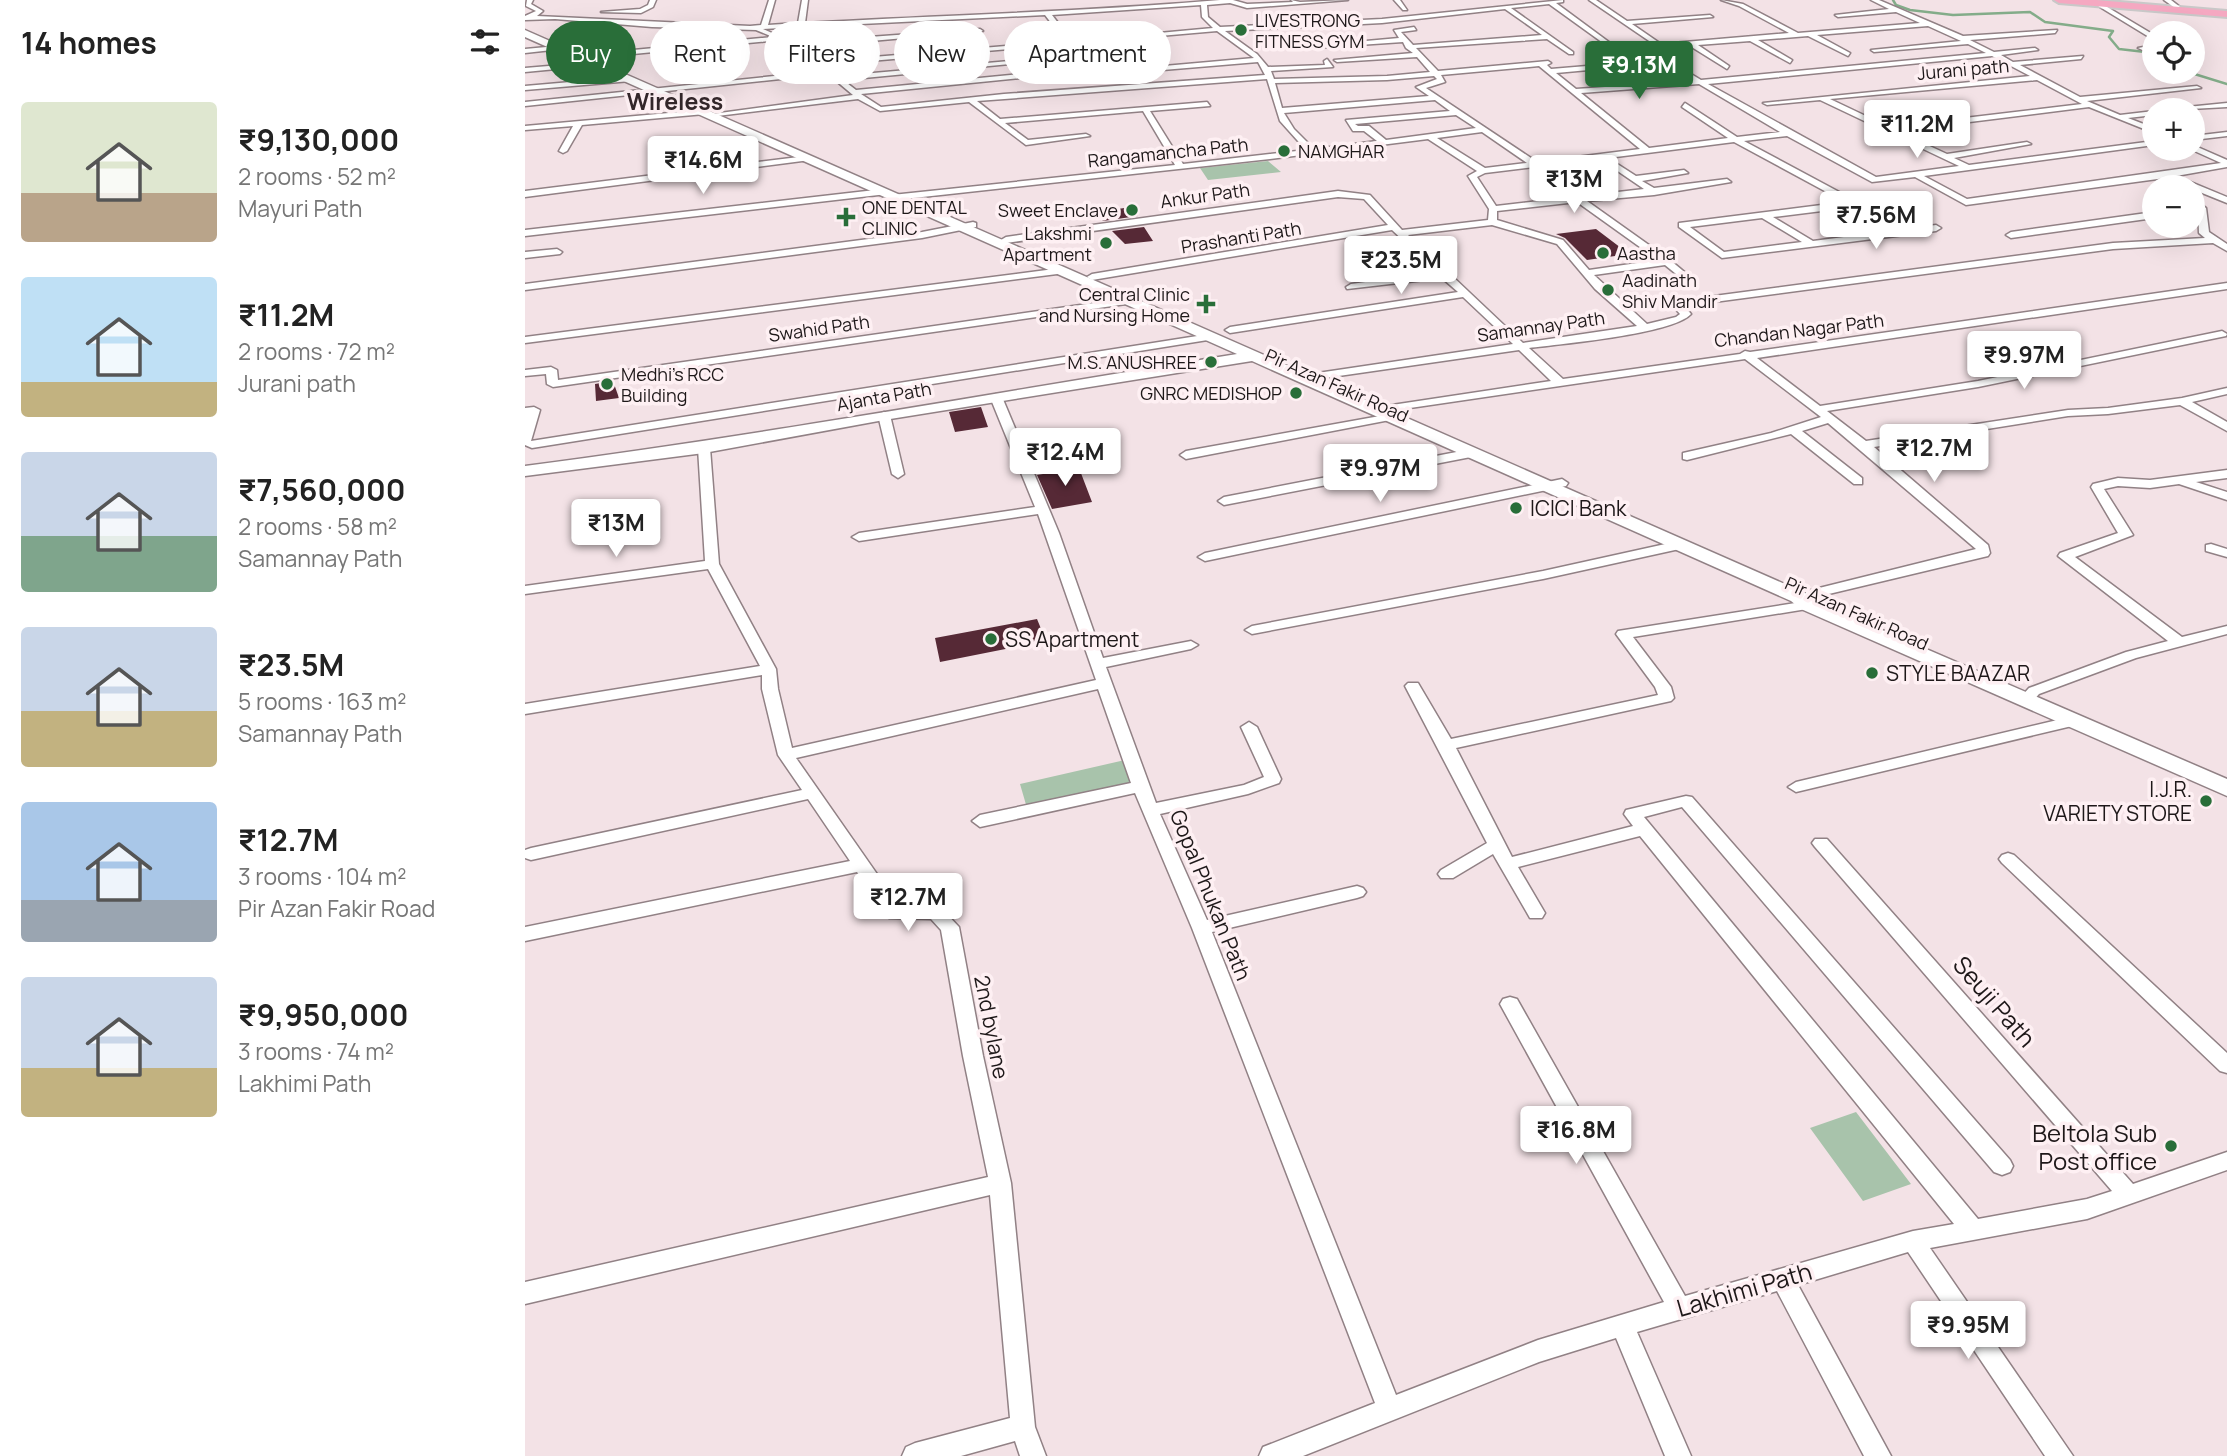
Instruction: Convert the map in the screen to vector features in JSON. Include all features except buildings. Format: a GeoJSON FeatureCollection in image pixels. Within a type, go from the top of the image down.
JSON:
{"type":"FeatureCollection","features":[{"type":"Feature","properties":{"kind":"main road"},"geometry":{"type":"LineString","coordinates":[[2059,0],[2173,6],[2227,13]]}},
{"type":"Feature","properties":{"kind":"main road","name":"Pir Azan Fakir Road"},"geometry":{"type":"LineString","coordinates":[[526,24],[546,37]]}},
{"type":"Feature","properties":{"kind":"main road","name":"Pir Azan Fakir Road"},"geometry":{"type":"LineString","coordinates":[[636,79],[653,87]]}},
{"type":"Feature","properties":{"kind":"main road","name":"Pir Azan Fakir Road"},"geometry":{"type":"LineString","coordinates":[[636,80],[807,158],[968,226],[1210,337],[1310,377],[1472,453],[1555,484]]}},
{"type":"Feature","properties":{"kind":"main road","name":"Pir Azan Fakir Road"},"geometry":{"type":"LineString","coordinates":[[710,113],[895,195]]}},
{"type":"Feature","properties":{"kind":"main road","name":"Pir Azan Fakir Road"},"geometry":{"type":"LineString","coordinates":[[968,226],[1092,277],[1257,356]]}},
{"type":"Feature","properties":{"kind":"main road","name":"Ajanta Path"},"geometry":{"type":"LineString","coordinates":[[525,471],[704,448],[884,415],[1257,356]]}},
{"type":"Feature","properties":{"kind":"main road","name":"Pir Azan Fakir Road"},"geometry":{"type":"LineString","coordinates":[[1385,412],[1555,484],[2031,695],[2227,776]]}},
{"type":"Feature","properties":{"kind":"main road","name":"Pir Azan Fakir Road"},"geometry":{"type":"LineString","coordinates":[[2031,695],[2227,788]]}},
{"type":"Feature","properties":{"kind":"street"},"geometry":{"type":"LineString","coordinates":[[530,0],[528,5],[540,12],[643,14],[653,0]]}},
{"type":"Feature","properties":{"kind":"street"},"geometry":{"type":"LineString","coordinates":[[766,21],[772,0]]}},
{"type":"Feature","properties":{"kind":"street"},"geometry":{"type":"LineString","coordinates":[[802,21],[805,0]]}},
{"type":"Feature","properties":{"kind":"street"},"geometry":{"type":"LineString","coordinates":[[880,21],[963,16],[1048,15],[1230,1],[1247,6],[1345,0]]}},
{"type":"Feature","properties":{"kind":"street"},"geometry":{"type":"LineString","coordinates":[[1397,0],[1405,9]]}},
{"type":"Feature","properties":{"kind":"street"},"geometry":{"type":"LineString","coordinates":[[1171,34],[1420,18],[1575,0]]}},
{"type":"Feature","properties":{"kind":"street"},"geometry":{"type":"LineString","coordinates":[[1591,0],[1660,46],[1928,24]]}},
{"type":"Feature","properties":{"kind":"street"},"geometry":{"type":"LineString","coordinates":[[1724,0],[1741,5],[1797,35]]}},
{"type":"Feature","properties":{"kind":"street"},"geometry":{"type":"LineString","coordinates":[[1874,0],[1966,40],[2090,105],[2142,126]]}},
{"type":"Feature","properties":{"kind":"street"},"geometry":{"type":"LineString","coordinates":[[1556,1],[1619,52]]}},
{"type":"Feature","properties":{"kind":"street"},"geometry":{"type":"LineString","coordinates":[[2094,2],[2142,31]]}},
{"type":"Feature","properties":{"kind":"street"},"geometry":{"type":"LineString","coordinates":[[1204,3],[1204,16],[1209,24],[1221,29],[1260,60],[1271,79],[1279,111],[1292,133],[1313,152]]}},
{"type":"Feature","properties":{"kind":"street"},"geometry":{"type":"LineString","coordinates":[[960,6],[963,16]]}},
{"type":"Feature","properties":{"kind":"street"},"geometry":{"type":"LineString","coordinates":[[1247,6],[1250,28]]}},
{"type":"Feature","properties":{"kind":"street"},"geometry":{"type":"LineString","coordinates":[[1508,9],[1571,52]]}},
{"type":"Feature","properties":{"kind":"street"},"geometry":{"type":"LineString","coordinates":[[1838,15],[1896,10]]}},
{"type":"Feature","properties":{"kind":"street"},"geometry":{"type":"LineString","coordinates":[[526,24],[540,12]]}},
{"type":"Feature","properties":{"kind":"street"},"geometry":{"type":"LineString","coordinates":[[1048,15],[1053,21]]}},
{"type":"Feature","properties":{"kind":"street"},"geometry":{"type":"LineString","coordinates":[[1626,23],[1710,17]]}},
{"type":"Feature","properties":{"kind":"street"},"geometry":{"type":"LineString","coordinates":[[1420,18],[1428,27],[1395,31],[1442,80],[1420,87],[1536,164]]}},
{"type":"Feature","properties":{"kind":"street"},"geometry":{"type":"LineString","coordinates":[[526,24],[650,26]]}},
{"type":"Feature","properties":{"kind":"street"},"geometry":{"type":"LineString","coordinates":[[750,28],[764,27]]}},
{"type":"Feature","properties":{"kind":"street"},"geometry":{"type":"LineString","coordinates":[[750,28],[764,33]]}},
{"type":"Feature","properties":{"kind":"street"},"geometry":{"type":"LineString","coordinates":[[1874,50],[2055,31]]}},
{"type":"Feature","properties":{"kind":"street"},"geometry":{"type":"LineString","coordinates":[[1810,34],[1848,54]]}},
{"type":"Feature","properties":{"kind":"street"},"geometry":{"type":"LineString","coordinates":[[1408,47],[1548,37]]}},
{"type":"Feature","properties":{"kind":"street"},"geometry":{"type":"LineString","coordinates":[[1752,39],[1790,61]]}},
{"type":"Feature","properties":{"kind":"street"},"geometry":{"type":"LineString","coordinates":[[636,52],[764,40]]}},
{"type":"Feature","properties":{"kind":"street"},"geometry":{"type":"LineString","coordinates":[[1314,46],[1403,40]]}},
{"type":"Feature","properties":{"kind":"street"},"geometry":{"type":"LineString","coordinates":[[1691,43],[1727,67]]}},
{"type":"Feature","properties":{"kind":"street"},"geometry":{"type":"LineString","coordinates":[[880,58],[1004,48]]}},
{"type":"Feature","properties":{"kind":"street"},"geometry":{"type":"LineString","coordinates":[[525,51],[546,49]]}},
{"type":"Feature","properties":{"kind":"street"},"geometry":{"type":"LineString","coordinates":[[1576,91],[2035,50]]}},
{"type":"Feature","properties":{"kind":"street"},"geometry":{"type":"LineString","coordinates":[[1653,53],[1875,180],[2142,145]]}},
{"type":"Feature","properties":{"kind":"street"},"geometry":{"type":"LineString","coordinates":[[1337,60],[1417,55]]}},
{"type":"Feature","properties":{"kind":"street"},"geometry":{"type":"LineString","coordinates":[[2011,64],[2081,57]]}},
{"type":"Feature","properties":{"kind":"street"},"geometry":{"type":"LineString","coordinates":[[525,128],[710,113],[892,88],[1125,66],[1127,71],[1260,60]]}},
{"type":"Feature","properties":{"kind":"street"},"geometry":{"type":"LineString","coordinates":[[1266,69],[1329,67],[1327,61]]}},
{"type":"Feature","properties":{"kind":"street"},"geometry":{"type":"LineString","coordinates":[[847,84],[880,109],[1271,79],[1342,81],[1546,66],[1666,61]]}},
{"type":"Feature","properties":{"kind":"street"},"geometry":{"type":"LineString","coordinates":[[880,74],[1004,64]]}},
{"type":"Feature","properties":{"kind":"street"},"geometry":{"type":"LineString","coordinates":[[1546,66],[1649,152]]}},
{"type":"Feature","properties":{"kind":"street"},"geometry":{"type":"LineString","coordinates":[[525,70],[546,67]]}},
{"type":"Feature","properties":{"kind":"street"},"geometry":{"type":"LineString","coordinates":[[885,74],[892,88]]}},
{"type":"Feature","properties":{"kind":"street"},"geometry":{"type":"LineString","coordinates":[[525,95],[764,78]]}},
{"type":"Feature","properties":{"kind":"street","name":"Jurani path"},"geometry":{"type":"LineString","coordinates":[[1767,103],[2036,78]]}},
{"type":"Feature","properties":{"kind":"street"},"geometry":{"type":"LineString","coordinates":[[525,88],[653,87]]}},
{"type":"Feature","properties":{"kind":"street"},"geometry":{"type":"LineString","coordinates":[[525,104],[653,87]]}},
{"type":"Feature","properties":{"kind":"street"},"geometry":{"type":"LineString","coordinates":[[2078,99],[2197,89]]}},
{"type":"Feature","properties":{"kind":"street"},"geometry":{"type":"LineString","coordinates":[[1277,101],[1344,97]]}},
{"type":"Feature","properties":{"kind":"street"},"geometry":{"type":"LineString","coordinates":[[1279,111],[1436,97]]}},
{"type":"Feature","properties":{"kind":"street"},"geometry":{"type":"LineString","coordinates":[[1821,98],[1967,167]]}},
{"type":"Feature","properties":{"kind":"street"},"geometry":{"type":"LineString","coordinates":[[971,100],[1026,143],[1086,136]]}},
{"type":"Feature","properties":{"kind":"street"},"geometry":{"type":"LineString","coordinates":[[1001,121],[1207,104]]}},
{"type":"Feature","properties":{"kind":"street"},"geometry":{"type":"LineString","coordinates":[[1685,105],[1736,140],[1856,204]]}},
{"type":"Feature","properties":{"kind":"street"},"geometry":{"type":"LineString","coordinates":[[1887,130],[2090,105]]}},
{"type":"Feature","properties":{"kind":"street"},"geometry":{"type":"LineString","coordinates":[[2205,107],[2227,105]]}},
{"type":"Feature","properties":{"kind":"street"},"geometry":{"type":"LineString","coordinates":[[1145,109],[1181,167]]}},
{"type":"Feature","properties":{"kind":"street"},"geometry":{"type":"LineString","coordinates":[[1385,143],[1366,128],[1356,128],[1349,122],[1460,112]]}},
{"type":"Feature","properties":{"kind":"street"},"geometry":{"type":"LineString","coordinates":[[2121,117],[2142,114]]}},
{"type":"Feature","properties":{"kind":"street"},"geometry":{"type":"LineString","coordinates":[[562,151],[579,123]]}},
{"type":"Feature","properties":{"kind":"street"},"geometry":{"type":"LineString","coordinates":[[525,139],[541,127]]}},
{"type":"Feature","properties":{"kind":"street","name":"Rangamancha Path"},"geometry":{"type":"LineString","coordinates":[[525,233],[1181,167],[1486,129]]}},
{"type":"Feature","properties":{"kind":"street"},"geometry":{"type":"LineString","coordinates":[[1645,327],[1588,273],[1560,242],[1493,222],[1493,209],[1472,176],[1483,171],[1517,170],[1536,164],[1604,159],[1789,133]]}},
{"type":"Feature","properties":{"kind":"street"},"geometry":{"type":"LineString","coordinates":[[2205,137],[2227,134]]}},
{"type":"Feature","properties":{"kind":"street"},"geometry":{"type":"LineString","coordinates":[[1430,137],[1483,171]]}},
{"type":"Feature","properties":{"kind":"street"},"geometry":{"type":"LineString","coordinates":[[1945,157],[2027,144]]}},
{"type":"Feature","properties":{"kind":"street"},"geometry":{"type":"LineString","coordinates":[[2205,154],[2227,164]]}},
{"type":"Feature","properties":{"kind":"street"},"geometry":{"type":"LineString","coordinates":[[525,194],[807,158]]}},
{"type":"Feature","properties":{"kind":"street"},"geometry":{"type":"LineString","coordinates":[[1604,159],[1652,191],[1671,199]]}},
{"type":"Feature","properties":{"kind":"street"},"geometry":{"type":"LineString","coordinates":[[2166,175],[2227,164]]}},
{"type":"Feature","properties":{"kind":"street"},"geometry":{"type":"LineString","coordinates":[[1634,179],[1684,173]]}},
{"type":"Feature","properties":{"kind":"street"},"geometry":{"type":"LineString","coordinates":[[1920,177],[1966,202],[2142,178]]}},
{"type":"Feature","properties":{"kind":"street"},"geometry":{"type":"LineString","coordinates":[[1493,209],[1727,182]]}},
{"type":"Feature","properties":{"kind":"street"},"geometry":{"type":"LineString","coordinates":[[2205,192],[2227,202]]}},
{"type":"Feature","properties":{"kind":"street","name":"Ankur Path"},"geometry":{"type":"LineString","coordinates":[[1006,240],[1338,194],[1367,197],[1520,348],[1560,383]]}},
{"type":"Feature","properties":{"kind":"street"},"geometry":{"type":"LineString","coordinates":[[1910,197],[1682,226],[1722,256],[1936,228]]}},
{"type":"Feature","properties":{"kind":"street"},"geometry":{"type":"LineString","coordinates":[[1579,199],[1689,279]]}},
{"type":"Feature","properties":{"kind":"street"},"geometry":{"type":"LineString","coordinates":[[2205,207],[2227,202]]}},
{"type":"Feature","properties":{"kind":"street"},"geometry":{"type":"LineString","coordinates":[[1764,215],[1812,244]]}},
{"type":"Feature","properties":{"kind":"street"},"geometry":{"type":"LineString","coordinates":[[2011,235],[2142,217]]}},
{"type":"Feature","properties":{"kind":"street","name":"Prashanti Path"},"geometry":{"type":"LineString","coordinates":[[1092,277],[1398,230],[1493,222]]}},
{"type":"Feature","properties":{"kind":"street"},"geometry":{"type":"LineString","coordinates":[[525,287],[968,226]]}},
{"type":"Feature","properties":{"kind":"street"},"geometry":{"type":"LineString","coordinates":[[2205,234],[2227,248]]}},
{"type":"Feature","properties":{"kind":"street","name":"Samannay Path"},"geometry":{"type":"LineString","coordinates":[[1310,377],[1520,348],[1680,320],[1686,314],[1676,304],[2100,247],[2215,240]]}},
{"type":"Feature","properties":{"kind":"street"},"geometry":{"type":"LineString","coordinates":[[525,255],[557,252]]}},
{"type":"Feature","properties":{"kind":"street"},"geometry":{"type":"LineString","coordinates":[[1588,273],[1667,262]]}},
{"type":"Feature","properties":{"kind":"street"},"geometry":{"type":"LineString","coordinates":[[525,340],[1062,271]]}},
{"type":"Feature","properties":{"kind":"street"},"geometry":{"type":"LineString","coordinates":[[1351,287],[1447,274]]}},
{"type":"Feature","properties":{"kind":"street","name":"Chandan Nagar Path"},"geometry":{"type":"LineString","coordinates":[[1187,455],[1385,412],[1560,383],[2227,285]]}},
{"type":"Feature","properties":{"kind":"street"},"geometry":{"type":"LineString","coordinates":[[1230,330],[1466,295]]}},
{"type":"Feature","properties":{"kind":"street","name":"Swahid Path"},"geometry":{"type":"LineString","coordinates":[[525,373],[551,370],[553,384],[1129,301]]}},
{"type":"Feature","properties":{"kind":"street"},"geometry":{"type":"LineString","coordinates":[[1820,409],[1978,384],[2222,334]]}},
{"type":"Feature","properties":{"kind":"street"},"geometry":{"type":"LineString","coordinates":[[525,411],[534,410],[527,441],[1056,363],[1210,337]]}},
{"type":"Feature","properties":{"kind":"street"},"geometry":{"type":"LineString","coordinates":[[1446,745],[1666,698],[1663,687],[1623,634],[1810,599],[1983,553],[1983,548],[1864,445],[1745,354]]}},
{"type":"Feature","properties":{"kind":"street"},"geometry":{"type":"LineString","coordinates":[[1864,445],[2068,413],[2108,411],[2182,401],[2227,391]]}},
{"type":"Feature","properties":{"kind":"street","name":"Gopal Phukan Path"},"geometry":{"type":"LineString","coordinates":[[996,397],[1042,510],[1140,786],[1201,928],[1389,1409]]}},
{"type":"Feature","properties":{"kind":"street"},"geometry":{"type":"LineString","coordinates":[[2182,401],[2227,427]]}},
{"type":"Feature","properties":{"kind":"street"},"geometry":{"type":"LineString","coordinates":[[884,415],[898,474]]}},
{"type":"Feature","properties":{"kind":"street"},"geometry":{"type":"LineString","coordinates":[[1687,456],[1831,418]]}},
{"type":"Feature","properties":{"kind":"street"},"geometry":{"type":"LineString","coordinates":[[1793,430],[1859,481]]}},
{"type":"Feature","properties":{"kind":"street","name":"2nd bylane"},"geometry":{"type":"LineString","coordinates":[[704,448],[712,564],[769,669],[770,689],[786,755],[895,913],[935,913],[950,927],[973,1056],[1000,1183],[1023,1427],[1033,1456]]}},
{"type":"Feature","properties":{"kind":"street"},"geometry":{"type":"LineString","coordinates":[[1224,501],[1472,453]]}},
{"type":"Feature","properties":{"kind":"street"},"geometry":{"type":"LineString","coordinates":[[2180,643],[2065,556],[2126,535],[2097,486],[2118,482],[2150,484],[2227,474]]}},
{"type":"Feature","properties":{"kind":"street"},"geometry":{"type":"LineString","coordinates":[[2178,481],[2227,496]]}},
{"type":"Feature","properties":{"kind":"street"},"geometry":{"type":"LineString","coordinates":[[1205,556],[1555,484]]}},
{"type":"Feature","properties":{"kind":"street"},"geometry":{"type":"LineString","coordinates":[[859,537],[1042,510]]}},
{"type":"Feature","properties":{"kind":"street"},"geometry":{"type":"LineString","coordinates":[[1252,630],[1549,573],[1684,542]]}},
{"type":"Feature","properties":{"kind":"street"},"geometry":{"type":"LineString","coordinates":[[2211,548],[2227,552]]}},
{"type":"Feature","properties":{"kind":"street"},"geometry":{"type":"LineString","coordinates":[[525,590],[712,564]]}},
{"type":"Feature","properties":{"kind":"street"},"geometry":{"type":"LineString","coordinates":[[2031,695],[2131,655],[2227,630]]}},
{"type":"Feature","properties":{"kind":"street"},"geometry":{"type":"LineString","coordinates":[[1098,664],[1191,645]]}},
{"type":"Feature","properties":{"kind":"street"},"geometry":{"type":"LineString","coordinates":[[525,709],[769,669]]}},
{"type":"Feature","properties":{"kind":"street"},"geometry":{"type":"LineString","coordinates":[[786,755],[1103,683]]}},
{"type":"Feature","properties":{"kind":"street"},"geometry":{"type":"LineString","coordinates":[[1413,686],[1507,864],[1536,913]]}},
{"type":"Feature","properties":{"kind":"street"},"geometry":{"type":"LineString","coordinates":[[1796,787],[2066,723]]}},
{"type":"Feature","properties":{"kind":"street"},"geometry":{"type":"LineString","coordinates":[[1151,810],[1248,789],[1273,779],[1249,727]]}},
{"type":"Feature","properties":{"kind":"street"},"geometry":{"type":"LineString","coordinates":[[980,821],[1140,786]]}},
{"type":"Feature","properties":{"kind":"street"},"geometry":{"type":"LineString","coordinates":[[531,854],[812,793]]}},
{"type":"Feature","properties":{"kind":"street"},"geometry":{"type":"LineString","coordinates":[[1973,1230],[1632,814],[1686,801],[2001,1166]]}},
{"type":"Feature","properties":{"kind":"street"},"geometry":{"type":"LineString","coordinates":[[1507,864],[1644,828]]}},
{"type":"Feature","properties":{"kind":"street","name":"Seuji Path"},"geometry":{"type":"LineString","coordinates":[[1821,842],[2129,1195]]}},
{"type":"Feature","properties":{"kind":"street"},"geometry":{"type":"LineString","coordinates":[[1447,874],[1498,844]]}},
{"type":"Feature","properties":{"kind":"street"},"geometry":{"type":"LineString","coordinates":[[2008,859],[2227,1065]]}},
{"type":"Feature","properties":{"kind":"street"},"geometry":{"type":"LineString","coordinates":[[525,937],[860,865]]}},
{"type":"Feature","properties":{"kind":"street"},"geometry":{"type":"LineString","coordinates":[[1201,928],[1357,892]]}},
{"type":"Feature","properties":{"kind":"street"},"geometry":{"type":"LineString","coordinates":[[1510,1004],[1679,1307]]}},
{"type":"Feature","properties":{"kind":"street","name":"Lakhimi Path"},"geometry":{"type":"LineString","coordinates":[[1272,1456],[1538,1351],[1679,1307],[1913,1241],[2087,1209],[2227,1161]]}},
{"type":"Feature","properties":{"kind":"street"},"geometry":{"type":"LineString","coordinates":[[525,1293],[1000,1183]]}},
{"type":"Feature","properties":{"kind":"street"},"geometry":{"type":"LineString","coordinates":[[1913,1241],[2060,1456]]}},
{"type":"Feature","properties":{"kind":"street"},"geometry":{"type":"LineString","coordinates":[[1782,1278],[1878,1456]]}},
{"type":"Feature","properties":{"kind":"street"},"geometry":{"type":"LineString","coordinates":[[1622,1325],[1678,1456]]}},
{"type":"Feature","properties":{"kind":"street"},"geometry":{"type":"LineString","coordinates":[[915,1456],[1023,1427]]}},
{"type":"Feature","properties":{"kind":"green space"},"geometry":{"type":"Polygon","coordinates":[[[1268,161],[1281,172],[1208,180],[1200,168],[1268,161]]]}},
{"type":"Feature","properties":{"kind":"green space"},"geometry":{"type":"Polygon","coordinates":[[[1125,760],[1133,783],[1027,808],[1020,784],[1125,760]]]}},
{"type":"Feature","properties":{"kind":"green space"},"geometry":{"type":"Polygon","coordinates":[[[1856,1112],[1911,1184],[1863,1201],[1810,1128],[1856,1112]]]}},
{"type":"Feature","properties":{"kind":"waterway"},"geometry":{"type":"LineString","coordinates":[[1893,0],[1896,5],[1910,10],[1953,15],[2030,12],[2045,22],[2113,31],[2109,37],[2119,49],[2142,52]]}},
{"type":"Feature","properties":{"kind":"waterway"},"geometry":{"type":"LineString","coordinates":[[2205,77],[2227,84]]}},
{"type":"Feature","properties":{"kind":"place","name":"LIVESTRONG FITNESS GYM"},"geometry":{"type":"Point","coordinates":[1241,30]}},
{"type":"Feature","properties":{"kind":"place","name":"NAMGHAR"},"geometry":{"type":"Point","coordinates":[1284,151]}},
{"type":"Feature","properties":{"kind":"place","name":"Sweet Enclave"},"geometry":{"type":"Point","coordinates":[1132,210]}},
{"type":"Feature","properties":{"kind":"place","name":"ONE DENTAL CLINIC"},"geometry":{"type":"Point","coordinates":[846,217]}},
{"type":"Feature","properties":{"kind":"place","name":"Lakshmi Apartment"},"geometry":{"type":"Point","coordinates":[1106,243]}},
{"type":"Feature","properties":{"kind":"place","name":"Aastha"},"geometry":{"type":"Point","coordinates":[1603,253]}},
{"type":"Feature","properties":{"kind":"place","name":"Aadinath Shiv Mandir"},"geometry":{"type":"Point","coordinates":[1608,290]}},
{"type":"Feature","properties":{"kind":"place","name":"Central Clinic and Nursing Home"},"geometry":{"type":"Point","coordinates":[1206,304]}},
{"type":"Feature","properties":{"kind":"place","name":"M.S. ANUSHREE"},"geometry":{"type":"Point","coordinates":[1211,362]}},
{"type":"Feature","properties":{"kind":"place","name":"Medhi's RCC Building"},"geometry":{"type":"Point","coordinates":[607,384]}},
{"type":"Feature","properties":{"kind":"place","name":"GNRC MEDISHOP"},"geometry":{"type":"Point","coordinates":[1296,393]}},
{"type":"Feature","properties":{"kind":"place","name":"ICICI Bank"},"geometry":{"type":"Point","coordinates":[1516,508]}},
{"type":"Feature","properties":{"kind":"place","name":"SS Apartment"},"geometry":{"type":"Point","coordinates":[991,639]}},
{"type":"Feature","properties":{"kind":"place","name":"STYLE BAAZAR"},"geometry":{"type":"Point","coordinates":[1872,673]}},
{"type":"Feature","properties":{"kind":"place","name":"I.J.R. VARIETY STORE"},"geometry":{"type":"Point","coordinates":[2206,801]}},
{"type":"Feature","properties":{"kind":"place","name":"Beltola Sub Post office"},"geometry":{"type":"Point","coordinates":[2171,1146]}},
{"type":"Feature","properties":{"kind":"district","name":"Wireless"},"geometry":{"type":"Point","coordinates":[675,101]}}]}
